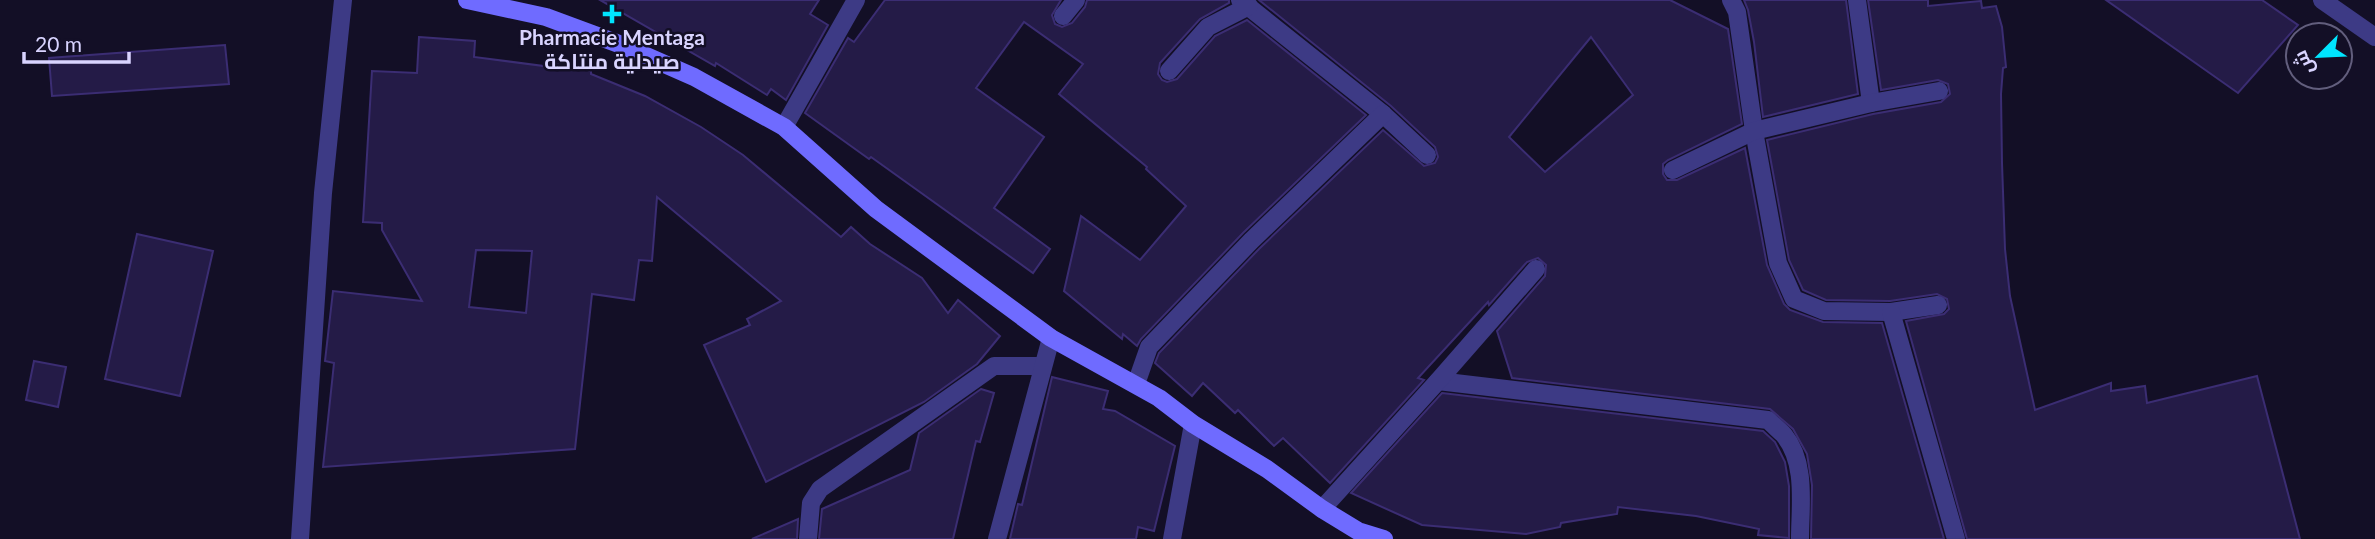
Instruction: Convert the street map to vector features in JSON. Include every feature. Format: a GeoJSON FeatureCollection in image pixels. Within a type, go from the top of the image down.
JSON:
{"type":"FeatureCollection","features":[{"type":"Feature","properties":{"kind":"street"},"geometry":{"type":"LineString","coordinates":[[300,539],[323,193],[342,0]]}},
{"type":"Feature","properties":{"kind":"street"},"geometry":{"type":"LineString","coordinates":[[467,0],[547,17],[619,44],[694,76],[783,127],[876,209],[1051,338],[1136,384],[1193,424],[1267,469],[1357,535],[1384,539]]}},
{"type":"Feature","properties":{"kind":"street"},"geometry":{"type":"LineString","coordinates":[[783,127],[856,0]]}},
{"type":"Feature","properties":{"kind":"street"},"geometry":{"type":"LineString","coordinates":[[1063,16],[1076,0]]}},
{"type":"Feature","properties":{"kind":"street"},"geometry":{"type":"LineString","coordinates":[[1731,0],[1737,12],[1754,131],[1778,263],[1794,299],[1824,311],[1891,312],[1938,305]]}},
{"type":"Feature","properties":{"kind":"street"},"geometry":{"type":"LineString","coordinates":[[1857,0],[1871,103]]}},
{"type":"Feature","properties":{"kind":"street"},"geometry":{"type":"LineString","coordinates":[[2322,0],[2375,37]]}},
{"type":"Feature","properties":{"kind":"street"},"geometry":{"type":"LineString","coordinates":[[1169,71],[1208,27],[1245,3],[1383,114],[1427,155]]}},
{"type":"Feature","properties":{"kind":"street"},"geometry":{"type":"LineString","coordinates":[[1673,170],[1754,131],[1871,103],[1939,91]]}},
{"type":"Feature","properties":{"kind":"street"},"geometry":{"type":"LineString","coordinates":[[1136,384],[1149,347],[1251,241],[1383,114]]}},
{"type":"Feature","properties":{"kind":"street"},"geometry":{"type":"LineString","coordinates":[[1322,509],[1536,269]]}},
{"type":"Feature","properties":{"kind":"street"},"geometry":{"type":"LineString","coordinates":[[1891,312],[1956,539]]}},
{"type":"Feature","properties":{"kind":"street"},"geometry":{"type":"LineString","coordinates":[[997,539],[1051,338]]}},
{"type":"Feature","properties":{"kind":"street"},"geometry":{"type":"LineString","coordinates":[[808,539],[811,503],[820,489],[994,366],[1043,366]]}},
{"type":"Feature","properties":{"kind":"street"},"geometry":{"type":"LineString","coordinates":[[1438,381],[1768,420],[1784,435],[1793,449],[1801,481],[1800,539]]}},
{"type":"Feature","properties":{"kind":"street"},"geometry":{"type":"LineString","coordinates":[[1172,539],[1193,424]]}},
{"type":"Feature","properties":{"kind":"building"},"geometry":{"type":"Polygon","coordinates":[[[600,0],[819,0],[810,14],[828,25],[786,100],[771,89],[767,95],[716,63],[715,66],[600,0]]]}},
{"type":"Feature","properties":{"kind":"building"},"geometry":{"type":"Polygon","coordinates":[[[885,0],[1061,0],[1052,15],[1055,24],[1062,27],[1072,23],[1085,7],[1087,0],[1229,0],[1229,3],[1200,19],[1160,63],[1158,74],[1162,80],[1167,82],[1177,79],[1215,36],[1247,20],[1366,115],[1243,233],[1137,346],[1123,334],[1122,339],[1064,291],[1081,216],[1140,260],[1186,206],[1146,169],[1147,167],[1059,94],[1083,64],[1024,22],[976,88],[1044,137],[994,208],[1050,249],[1033,273],[805,113],[848,38],[854,42],[885,0]]]}},
{"type":"Feature","properties":{"kind":"building"},"geometry":{"type":"Polygon","coordinates":[[[1259,0],[1670,0],[1728,29],[1742,124],[1668,160],[1663,164],[1663,174],[1667,180],[1677,180],[1745,148],[1767,265],[1784,304],[1790,310],[1823,322],[1882,323],[1944,539],[1811,539],[1812,485],[1807,454],[1793,429],[1770,409],[1512,378],[1497,331],[1545,276],[1546,265],[1538,258],[1527,262],[1489,305],[1488,302],[1418,378],[1424,380],[1330,483],[1283,438],[1274,446],[1238,410],[1235,413],[1203,383],[1192,396],[1155,363],[1159,353],[1259,249],[1383,130],[1424,166],[1435,163],[1438,157],[1435,147],[1391,106],[1259,0]],[[1591,37],[1509,137],[1545,172],[1633,95],[1591,37]]]}},
{"type":"Feature","properties":{"kind":"building"},"geometry":{"type":"Polygon","coordinates":[[[1744,0],[1846,0],[1858,94],[1763,117],[1754,42],[1744,0]]]}},
{"type":"Feature","properties":{"kind":"building"},"geometry":{"type":"Polygon","coordinates":[[[1868,0],[1928,0],[1928,6],[1981,1],[1982,8],[1996,6],[2002,27],[2006,67],[2003,68],[2001,94],[2005,249],[2010,296],[2035,410],[2111,383],[2111,391],[2145,386],[2147,403],[2257,376],[2300,539],[1967,539],[1906,321],[1944,314],[1949,309],[1947,299],[1937,294],[1890,301],[1826,300],[1803,290],[1789,260],[1767,140],[1873,114],[1941,102],[1950,94],[1948,84],[1938,80],[1881,90],[1868,0]]]}},
{"type":"Feature","properties":{"kind":"building"},"geometry":{"type":"Polygon","coordinates":[[[2106,0],[2262,0],[2292,21],[2284,21],[2284,41],[2238,93],[2106,0]]]}},
{"type":"Feature","properties":{"kind":"building"},"geometry":{"type":"Polygon","coordinates":[[[419,37],[475,41],[474,57],[544,66],[544,62],[591,71],[591,74],[645,96],[701,127],[743,155],[841,237],[851,227],[870,244],[922,278],[948,313],[958,300],[1000,336],[977,364],[924,402],[766,482],[704,345],[750,325],[747,319],[781,301],[657,197],[652,261],[639,260],[634,300],[592,294],[575,449],[323,467],[334,363],[325,361],[333,291],[422,301],[382,230],[382,223],[363,222],[372,71],[417,73],[419,37]],[[476,250],[469,307],[526,313],[532,251],[476,250]]]}},
{"type":"Feature","properties":{"kind":"building"},"geometry":{"type":"Polygon","coordinates":[[[225,45],[229,84],[52,96],[49,58],[225,45]]]}},
{"type":"Feature","properties":{"kind":"building"},"geometry":{"type":"Polygon","coordinates":[[[137,234],[213,251],[180,396],[105,379],[137,234]]]}},
{"type":"Feature","properties":{"kind":"building"},"geometry":{"type":"Polygon","coordinates":[[[34,361],[66,367],[58,407],[26,400],[34,361]]]}},
{"type":"Feature","properties":{"kind":"building"},"geometry":{"type":"Polygon","coordinates":[[[1052,377],[1108,391],[1103,409],[1115,411],[1175,446],[1154,531],[1138,527],[1136,539],[1010,539],[1018,504],[1022,505],[1052,377]]]}},
{"type":"Feature","properties":{"kind":"building"},"geometry":{"type":"Polygon","coordinates":[[[981,389],[994,393],[980,442],[976,441],[953,539],[819,539],[822,509],[910,470],[919,433],[981,389]]]}},
{"type":"Feature","properties":{"kind":"building"},"geometry":{"type":"Polygon","coordinates":[[[1442,393],[1763,431],[1775,442],[1785,462],[1789,486],[1789,538],[1758,535],[1759,529],[1696,516],[1618,507],[1617,514],[1561,523],[1560,527],[1526,534],[1422,525],[1351,493],[1442,393]]]}},
{"type":"Feature","properties":{"kind":"building"},"geometry":{"type":"Polygon","coordinates":[[[798,519],[797,539],[752,539],[798,519]]]}},
{"type":"Feature","properties":{"kind":"place","name":"Pharmacie Mentaga صيدلية منتاكة"},"geometry":{"type":"Point","coordinates":[612,14]}}]}
